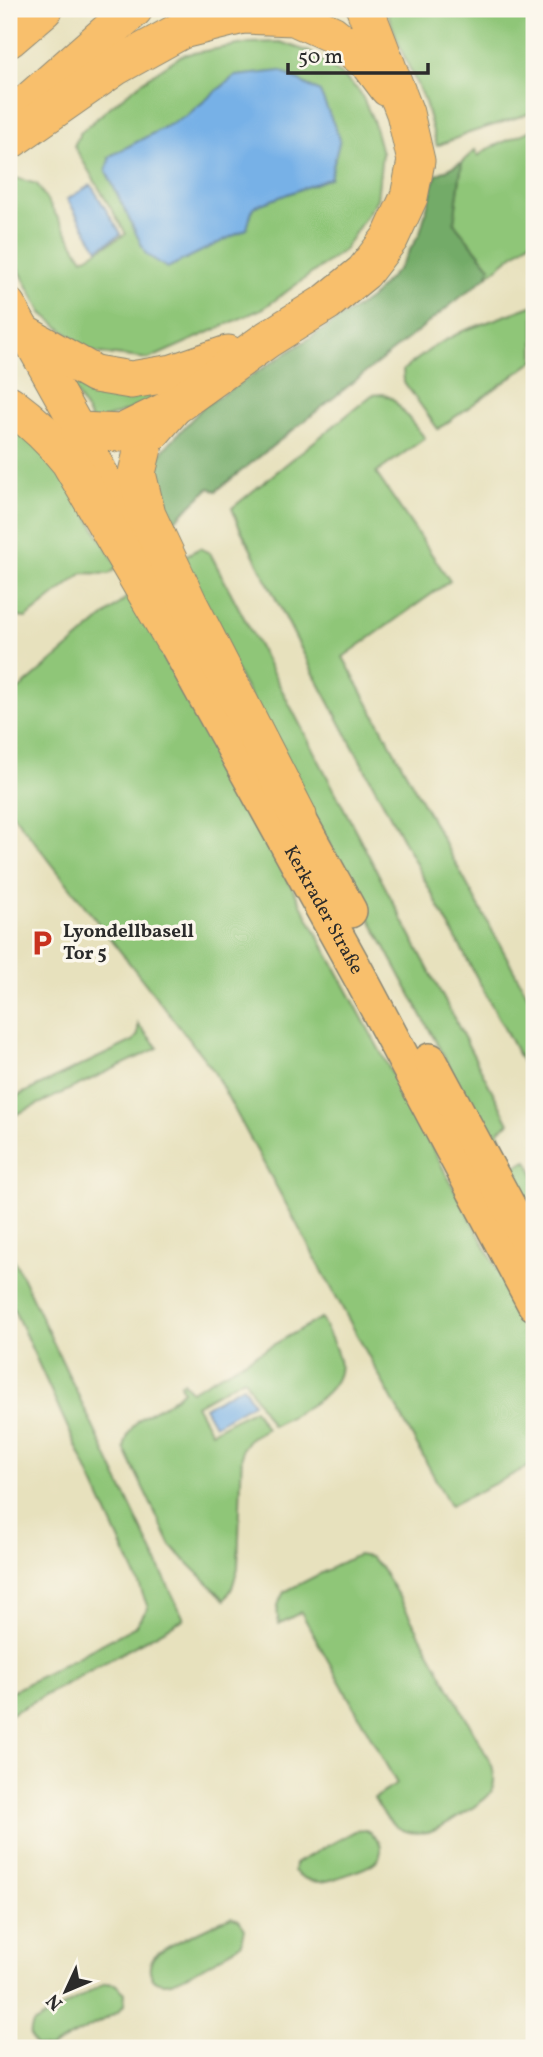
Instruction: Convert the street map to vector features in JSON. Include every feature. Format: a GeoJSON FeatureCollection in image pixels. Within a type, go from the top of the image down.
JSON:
{"type":"FeatureCollection","features":[{"type":"Feature","properties":{"kind":"highway"},"geometry":{"type":"LineString","coordinates":[[9,39],[44,9]]}},
{"type":"Feature","properties":{"kind":"highway"},"geometry":{"type":"LineString","coordinates":[[9,119],[134,9]]}},
{"type":"Feature","properties":{"kind":"highway"},"geometry":{"type":"LineString","coordinates":[[80,431],[121,433],[172,408],[268,339],[327,302],[364,272],[390,238],[410,197],[416,161],[405,113],[365,9]]}},
{"type":"Feature","properties":{"kind":"highway"},"geometry":{"type":"LineString","coordinates":[[9,141],[115,66],[182,30],[243,15],[293,17],[332,34],[370,64],[405,113]]}},
{"type":"Feature","properties":{"kind":"highway"},"geometry":{"type":"LineString","coordinates":[[18,319],[94,374],[131,380],[173,373],[268,339]]}},
{"type":"Feature","properties":{"kind":"highway"},"geometry":{"type":"LineString","coordinates":[[9,404],[35,423],[69,461],[173,639]]}},
{"type":"Feature","properties":{"kind":"highway"},"geometry":{"type":"LineString","coordinates":[[172,408],[145,440],[137,473],[147,515],[189,604],[298,816]]}},
{"type":"Feature","properties":{"kind":"highway","name":"Kerkrader Straße"},"geometry":{"type":"LineString","coordinates":[[122,512],[173,639],[360,976],[534,1304]]}},
{"type":"Feature","properties":{"kind":"highway","name":"Kerkrader Straße"},"geometry":{"type":"LineString","coordinates":[[122,512],[298,816],[534,1253]]}},
{"type":"Feature","properties":{"kind":"main road","name":"Kerkrader Straße"},"geometry":{"type":"LineString","coordinates":[[18,319],[122,512]]}},
{"type":"Feature","properties":{"kind":"green space"},"geometry":{"type":"Polygon","coordinates":[[[386,9],[534,9],[534,112],[437,146],[425,102],[386,9]]]}},
{"type":"Feature","properties":{"kind":"green space"},"geometry":{"type":"Polygon","coordinates":[[[280,42],[310,52],[360,92],[373,120],[382,153],[377,199],[344,250],[264,308],[149,359],[90,352],[42,313],[9,251],[9,176],[37,184],[83,259],[126,234],[74,146],[80,133],[146,79],[182,55],[250,43],[280,42]],[[235,76],[186,116],[109,157],[252,207],[330,178],[235,76]]]}},
{"type":"Feature","properties":{"kind":"green space"},"geometry":{"type":"Polygon","coordinates":[[[534,129],[534,238],[486,277],[490,267],[454,223],[462,162],[475,150],[478,156],[487,149],[534,129]]]}},
{"type":"Feature","properties":{"kind":"green space"},"geometry":{"type":"Polygon","coordinates":[[[462,162],[454,223],[490,267],[486,277],[216,491],[209,488],[171,524],[160,500],[156,473],[157,459],[165,448],[203,407],[370,299],[399,268],[420,233],[436,175],[462,162]]]}},
{"type":"Feature","properties":{"kind":"green space"},"geometry":{"type":"Polygon","coordinates":[[[534,305],[534,361],[438,429],[404,382],[403,370],[436,345],[463,331],[534,305]]]}},
{"type":"Feature","properties":{"kind":"green space"},"geometry":{"type":"Polygon","coordinates":[[[69,380],[179,392],[93,423],[69,380]]]}},
{"type":"Feature","properties":{"kind":"green space"},"geometry":{"type":"Polygon","coordinates":[[[383,394],[393,399],[425,438],[376,473],[450,581],[343,657],[534,1007],[534,1084],[314,674],[232,508],[372,395],[383,394]]]}},
{"type":"Feature","properties":{"kind":"green space"},"geometry":{"type":"Polygon","coordinates":[[[9,419],[55,461],[118,567],[109,574],[83,573],[26,618],[9,616],[9,419]]]}},
{"type":"Feature","properties":{"kind":"green space"},"geometry":{"type":"Polygon","coordinates":[[[200,548],[210,553],[509,1123],[498,1131],[515,1166],[527,1161],[534,1174],[534,1224],[188,581],[179,559],[200,548]]]}},
{"type":"Feature","properties":{"kind":"green space"},"geometry":{"type":"Polygon","coordinates":[[[133,592],[534,1337],[534,1464],[450,1506],[213,1070],[9,809],[9,698],[133,592]]]}},
{"type":"Feature","properties":{"kind":"green space"},"geometry":{"type":"Polygon","coordinates":[[[138,1024],[158,1048],[9,1118],[9,1100],[133,1041],[138,1035],[138,1024]]]}},
{"type":"Feature","properties":{"kind":"green space"},"geometry":{"type":"Polygon","coordinates":[[[9,1249],[184,1619],[9,1715],[9,1693],[134,1627],[148,1608],[9,1299],[9,1249]]]}},
{"type":"Feature","properties":{"kind":"green space"},"geometry":{"type":"Polygon","coordinates":[[[321,1318],[338,1354],[339,1372],[335,1383],[317,1401],[272,1426],[244,1378],[196,1405],[211,1432],[254,1409],[266,1429],[250,1438],[242,1449],[238,1568],[225,1600],[171,1546],[124,1448],[128,1435],[141,1418],[183,1390],[180,1384],[183,1382],[191,1391],[321,1318]]]}},
{"type":"Feature","properties":{"kind":"green space"},"geometry":{"type":"Polygon","coordinates":[[[357,1555],[370,1557],[380,1566],[492,1765],[494,1782],[491,1792],[464,1813],[429,1832],[414,1833],[403,1830],[384,1814],[374,1798],[397,1784],[301,1612],[279,1624],[278,1608],[284,1592],[357,1555]]]}},
{"type":"Feature","properties":{"kind":"green space"},"geometry":{"type":"Polygon","coordinates":[[[366,1830],[377,1839],[381,1847],[379,1856],[370,1866],[322,1882],[309,1880],[294,1871],[298,1862],[355,1831],[366,1830]]]}},
{"type":"Feature","properties":{"kind":"green space"},"geometry":{"type":"Polygon","coordinates":[[[231,1917],[239,1920],[245,1929],[242,1943],[178,1980],[164,1983],[154,1979],[150,1963],[158,1953],[231,1917]]]}},
{"type":"Feature","properties":{"kind":"green space"},"geometry":{"type":"Polygon","coordinates":[[[105,1983],[115,1984],[125,1993],[124,2005],[118,2012],[50,2048],[36,2046],[31,2035],[33,2024],[105,1983]]]}},
{"type":"Feature","properties":{"kind":"water"},"geometry":{"type":"Polygon","coordinates":[[[281,71],[320,92],[340,139],[330,178],[253,207],[247,229],[167,268],[146,254],[106,171],[110,156],[186,116],[235,76],[281,71]]]}},
{"type":"Feature","properties":{"kind":"water"},"geometry":{"type":"Polygon","coordinates":[[[91,185],[121,234],[98,249],[67,199],[91,185]]]}},
{"type":"Feature","properties":{"kind":"water"},"geometry":{"type":"Polygon","coordinates":[[[243,1386],[253,1403],[214,1425],[204,1407],[243,1386]]]}},
{"type":"Feature","properties":{"kind":"place","name":"Lyondellbasell Tor 5"},"geometry":{"type":"Point","coordinates":[42,943]}}]}
